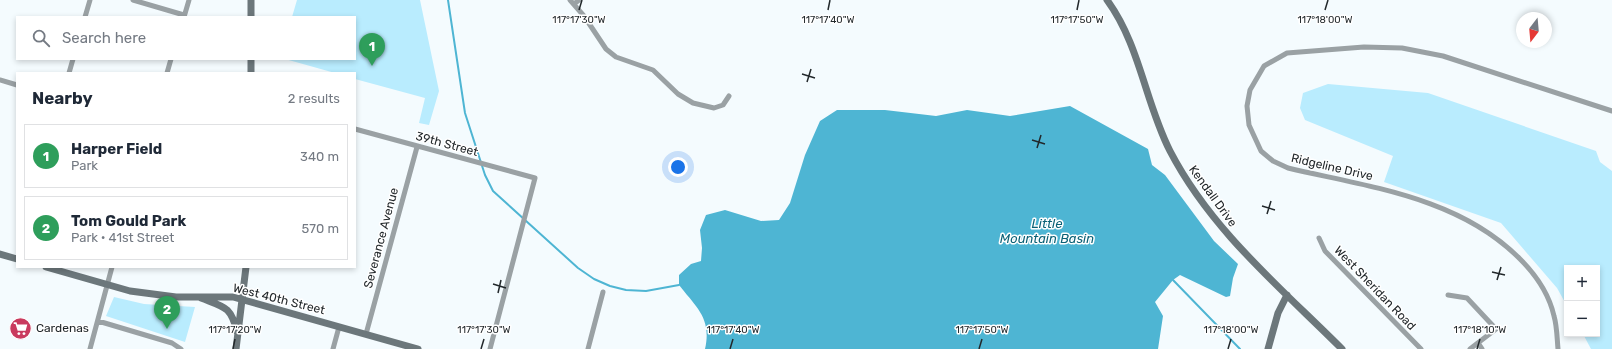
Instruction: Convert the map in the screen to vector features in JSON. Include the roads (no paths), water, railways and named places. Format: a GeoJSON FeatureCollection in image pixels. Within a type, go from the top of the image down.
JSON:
{"type":"FeatureCollection","features":[{"type":"Feature","properties":{"kind":"main road"},"geometry":{"type":"LineString","coordinates":[[251,0],[251,16]]}},
{"type":"Feature","properties":{"kind":"main road","name":"Kendall Drive"},"geometry":{"type":"LineString","coordinates":[[1107,0],[1123,25],[1130,42],[1163,137],[1192,189],[1218,224],[1342,349]]}},
{"type":"Feature","properties":{"kind":"main road"},"geometry":{"type":"LineString","coordinates":[[251,60],[251,72]]}},
{"type":"Feature","properties":{"kind":"main road"},"geometry":{"type":"LineString","coordinates":[[0,254],[16,257]]}},
{"type":"Feature","properties":{"kind":"main road","name":"West 40th Street"},"geometry":{"type":"LineString","coordinates":[[49,268],[107,285],[153,294],[197,297],[233,297],[243,299],[418,349]]}},
{"type":"Feature","properties":{"kind":"main road"},"geometry":{"type":"LineString","coordinates":[[236,349],[246,268]]}},
{"type":"Feature","properties":{"kind":"main road"},"geometry":{"type":"LineString","coordinates":[[1268,349],[1278,313],[1287,295]]}},
{"type":"Feature","properties":{"kind":"main road"},"geometry":{"type":"LineString","coordinates":[[197,297],[229,311],[234,318],[238,338]]}},
{"type":"Feature","properties":{"kind":"street"},"geometry":{"type":"LineString","coordinates":[[85,16],[90,0]]}},
{"type":"Feature","properties":{"kind":"street"},"geometry":{"type":"LineString","coordinates":[[133,0],[184,16],[189,0]]}},
{"type":"Feature","properties":{"kind":"street"},"geometry":{"type":"LineString","coordinates":[[570,0],[611,54],[623,60],[653,70],[684,99],[700,106],[714,108],[723,106],[729,96]]}},
{"type":"Feature","properties":{"kind":"street"},"geometry":{"type":"LineString","coordinates":[[574,4],[579,0]]}},
{"type":"Feature","properties":{"kind":"street","name":"Ridgeline Drive"},"geometry":{"type":"LineString","coordinates":[[1558,349],[1554,316],[1545,293],[1532,272],[1509,248],[1482,228],[1449,210],[1410,196],[1288,168],[1273,161],[1261,151],[1249,125],[1247,106],[1250,90],[1264,66],[1287,53],[1364,47],[1402,48],[1444,56],[1612,111]]}},
{"type":"Feature","properties":{"kind":"street"},"geometry":{"type":"LineString","coordinates":[[69,72],[73,60]]}},
{"type":"Feature","properties":{"kind":"street"},"geometry":{"type":"LineString","coordinates":[[167,72],[171,60]]}},
{"type":"Feature","properties":{"kind":"street"},"geometry":{"type":"LineString","coordinates":[[0,80],[16,85]]}},
{"type":"Feature","properties":{"kind":"street","name":"39th Street"},"geometry":{"type":"LineString","coordinates":[[356,129],[534,178],[490,349]]}},
{"type":"Feature","properties":{"kind":"street","name":"Severance Avenue"},"geometry":{"type":"LineString","coordinates":[[366,334],[417,147]]}},
{"type":"Feature","properties":{"kind":"street","name":"West Sheridan Road"},"geometry":{"type":"LineString","coordinates":[[1319,238],[1326,251],[1421,349]]}},
{"type":"Feature","properties":{"kind":"street"},"geometry":{"type":"LineString","coordinates":[[90,349],[112,268]]}},
{"type":"Feature","properties":{"kind":"street"},"geometry":{"type":"LineString","coordinates":[[588,349],[603,292]]}},
{"type":"Feature","properties":{"kind":"street"},"geometry":{"type":"LineString","coordinates":[[1448,295],[1467,298],[1496,329],[1470,349]]}},
{"type":"Feature","properties":{"kind":"street"},"geometry":{"type":"LineString","coordinates":[[98,321],[172,343],[181,349]]}},
{"type":"Feature","properties":{"kind":"street"},"geometry":{"type":"LineString","coordinates":[[333,349],[340,327]]}},
{"type":"Feature","properties":{"kind":"street"},"geometry":{"type":"LineString","coordinates":[[1478,343],[1482,349]]}},
{"type":"Feature","properties":{"kind":"water","name":"Little Mountain Basin"},"geometry":{"type":"Polygon","coordinates":[[[1070,106],[1148,149],[1152,165],[1165,175],[1214,241],[1238,264],[1233,278],[1230,296],[1226,297],[1180,275],[1173,280],[1155,302],[1163,316],[1158,349],[705,349],[707,338],[704,321],[697,307],[679,285],[679,275],[691,264],[701,261],[702,248],[700,230],[706,215],[725,210],[761,221],[779,220],[790,203],[805,155],[820,121],[837,110],[885,110],[936,116],[967,110],[1010,116],[1070,106]]]}},
{"type":"Feature","properties":{"kind":"waterway"},"geometry":{"type":"LineString","coordinates":[[448,0],[465,113],[485,175],[493,191],[578,268],[594,279],[610,286],[626,290],[646,291],[679,285]]}},
{"type":"Feature","properties":{"kind":"waterway"},"geometry":{"type":"LineString","coordinates":[[1173,280],[1240,349]]}},
{"type":"Feature","properties":{"kind":"place","name":"Harper Field"},"geometry":{"type":"Point","coordinates":[372,66]}},
{"type":"Feature","properties":{"kind":"place","name":"Cardenas"},"geometry":{"type":"Point","coordinates":[20,328]}},
{"type":"Feature","properties":{"kind":"place","name":"Tom Gould Park"},"geometry":{"type":"Point","coordinates":[167,329]}}]}
